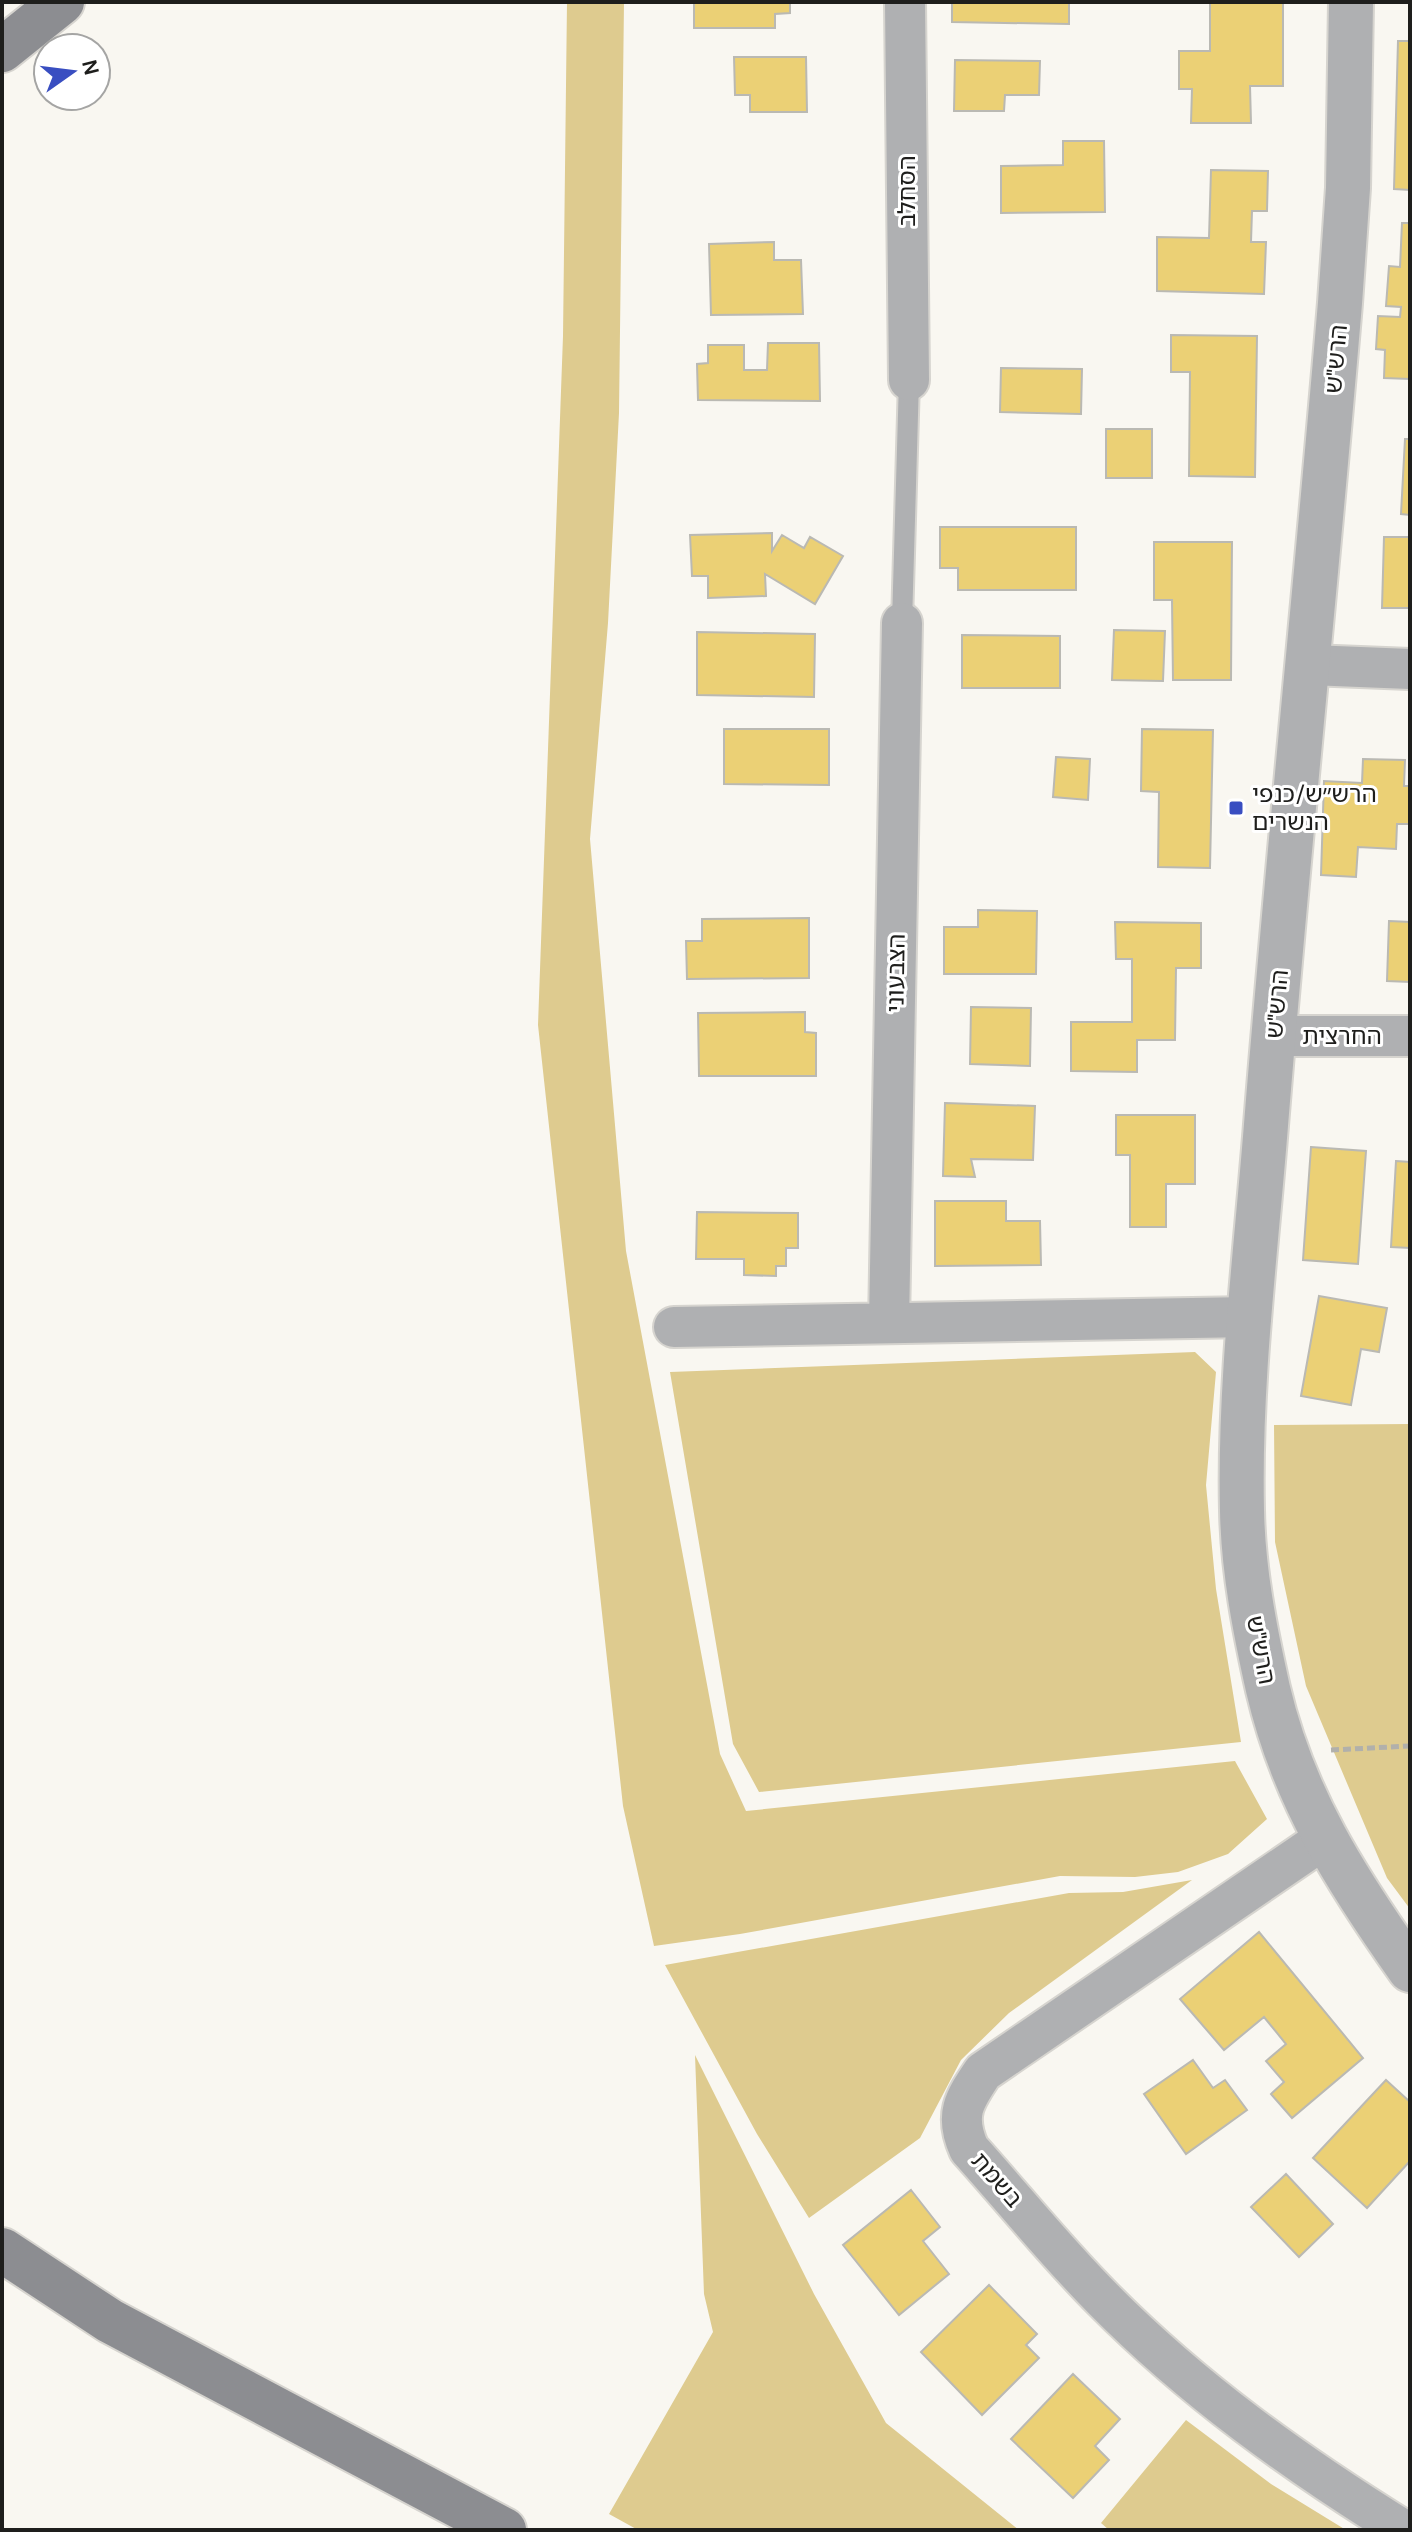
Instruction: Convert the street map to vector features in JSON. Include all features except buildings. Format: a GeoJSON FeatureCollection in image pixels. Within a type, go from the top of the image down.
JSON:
{"type":"FeatureCollection","features":[{"type":"Feature","properties":{"kind":"main road"},"geometry":{"type":"LineString","coordinates":[[2,50],[62,2]]}},
{"type":"Feature","properties":{"kind":"main road"},"geometry":{"type":"LineString","coordinates":[[2,2250],[110,2321],[504,2530]]}},
{"type":"Feature","properties":{"kind":"street","name":"הסחלב"},"geometry":{"type":"LineString","coordinates":[[905,2],[909,380]]}},
{"type":"Feature","properties":{"kind":"street","name":"הרש''ש"},"geometry":{"type":"LineString","coordinates":[[1351,2],[1348,188],[1310,665],[1273,1036],[1251,1317],[1242,1513],[1252,1607],[1268,1691],[1286,1752],[1324,1839],[1410,1970]]}},
{"type":"Feature","properties":{"kind":"street","name":"הצבעוני"},"geometry":{"type":"LineString","coordinates":[[889,1323],[902,623]]}},
{"type":"Feature","properties":{"kind":"street"},"geometry":{"type":"LineString","coordinates":[[1310,665],[1410,669]]}},
{"type":"Feature","properties":{"kind":"street","name":"החרצית"},"geometry":{"type":"LineString","coordinates":[[1273,1036],[1410,1036]]}},
{"type":"Feature","properties":{"kind":"street"},"geometry":{"type":"LineString","coordinates":[[674,1327],[1251,1317]]}},
{"type":"Feature","properties":{"kind":"street","name":"בשמת"},"geometry":{"type":"LineString","coordinates":[[1324,1839],[983,2072],[966,2098],[959,2128],[969,2149],[1093,2287],[1179,2370],[1266,2441],[1403,2530]]}},
{"type":"Feature","properties":{"kind":"lane"},"geometry":{"type":"LineString","coordinates":[[902,623],[909,380]]}},
{"type":"Feature","properties":{"kind":"path"},"geometry":{"type":"LineString","coordinates":[[1286,1752],[1410,1746]]}},
{"type":"Feature","properties":{"kind":"shaded area"},"geometry":{"type":"Polygon","coordinates":[[[567,2],[624,2],[619,413],[608,623],[590,839],[626,1251],[720,1754],[746,1811],[1235,1761],[1267,1819],[1228,1854],[1178,1872],[1135,1877],[1060,1876],[740,1934],[654,1946],[623,1806],[538,1025],[563,336],[567,2]]]}},
{"type":"Feature","properties":{"kind":"shaded area"},"geometry":{"type":"Polygon","coordinates":[[[1195,1352],[1216,1372],[1206,1485],[1216,1589],[1241,1742],[759,1792],[733,1744],[670,1372],[1195,1352]]]}},
{"type":"Feature","properties":{"kind":"shaded area"},"geometry":{"type":"Polygon","coordinates":[[[1410,1424],[1410,1909],[1387,1878],[1306,1686],[1275,1542],[1274,1425],[1410,1424]]]}},
{"type":"Feature","properties":{"kind":"shaded area"},"geometry":{"type":"Polygon","coordinates":[[[1192,1880],[1009,2013],[961,2060],[920,2138],[809,2218],[757,2134],[665,1965],[1069,1893],[1123,1892],[1192,1880]]]}},
{"type":"Feature","properties":{"kind":"shaded area"},"geometry":{"type":"Polygon","coordinates":[[[695,2055],[814,2294],[886,2423],[1019,2530],[638,2530],[609,2514],[713,2332],[704,2294],[695,2055]]]}},
{"type":"Feature","properties":{"kind":"shaded area"},"geometry":{"type":"Polygon","coordinates":[[[1186,2420],[1271,2484],[1346,2530],[1109,2530],[1101,2523],[1186,2420]]]}},
{"type":"Feature","properties":{"kind":"place","name":"הרש״ש/כנפי הנשרים"},"geometry":{"type":"Point","coordinates":[1236,808]}}]}
